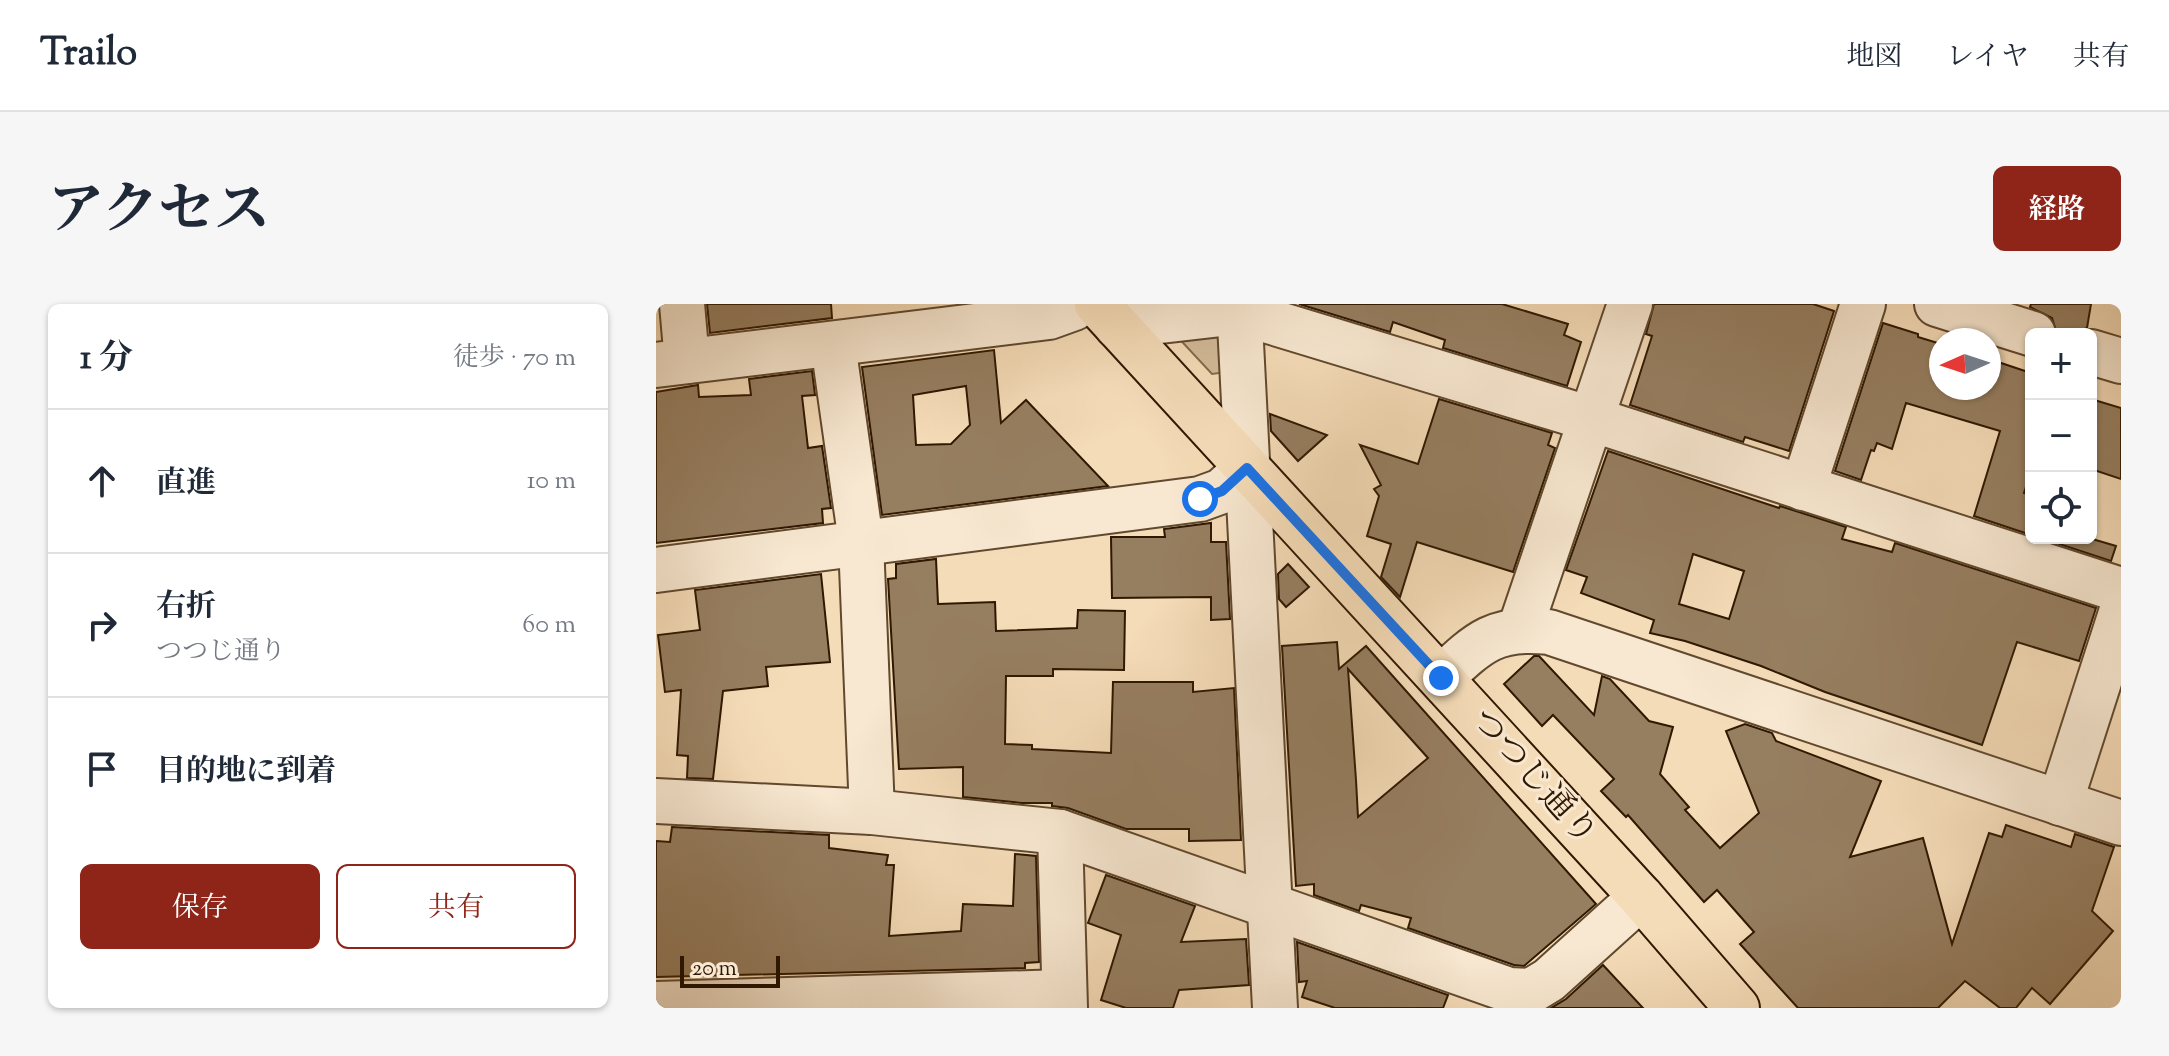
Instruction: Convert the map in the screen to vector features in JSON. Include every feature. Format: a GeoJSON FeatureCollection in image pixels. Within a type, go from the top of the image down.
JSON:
{"type":"FeatureCollection","features":[{"type":"Feature","properties":{"kind":"main road","name":"つつじ通り"},"geometry":{"type":"LineString","coordinates":[[1107,315],[1641,897],[1737,1008]]}},
{"type":"Feature","properties":{"kind":"street"},"geometry":{"type":"LineString","coordinates":[[682,304],[672,363],[1049,317],[1078,304]]}},
{"type":"Feature","properties":{"kind":"street"},"geometry":{"type":"LineString","coordinates":[[1520,629],[1630,304]]}},
{"type":"Feature","properties":{"kind":"street"},"geometry":{"type":"LineString","coordinates":[[1803,488],[1863,304]]}},
{"type":"Feature","properties":{"kind":"street"},"geometry":{"type":"LineString","coordinates":[[1937,304],[2025,332]]}},
{"type":"Feature","properties":{"kind":"street"},"geometry":{"type":"LineString","coordinates":[[1239,308],[1275,1008]]}},
{"type":"Feature","properties":{"kind":"street"},"geometry":{"type":"LineString","coordinates":[[1107,315],[1239,308],[2121,590]]}},
{"type":"Feature","properties":{"kind":"street"},"geometry":{"type":"LineString","coordinates":[[833,344],[861,542],[872,812]]}},
{"type":"Feature","properties":{"kind":"street"},"geometry":{"type":"LineString","coordinates":[[2097,354],[2121,361]]}},
{"type":"Feature","properties":{"kind":"street"},"geometry":{"type":"LineString","coordinates":[[656,570],[1200,499],[1222,491],[1247,468]]}},
{"type":"Feature","properties":{"kind":"street"},"geometry":{"type":"LineString","coordinates":[[2060,803],[2121,613]]}},
{"type":"Feature","properties":{"kind":"street"},"geometry":{"type":"LineString","coordinates":[[1441,678],[1469,652],[1494,636],[1520,629],[1549,632],[2121,823]]}},
{"type":"Feature","properties":{"kind":"street"},"geometry":{"type":"LineString","coordinates":[[656,801],[872,812],[1060,832],[1528,999],[1641,897]]}},
{"type":"Feature","properties":{"kind":"street"},"geometry":{"type":"LineString","coordinates":[[656,1004],[1064,1000],[1060,832]]}},
{"type":"Feature","properties":{"kind":"shaded area"},"geometry":{"type":"Polygon","coordinates":[[[1215,329],[1226,341],[1227,372],[1212,374],[1171,330],[1215,329]]]}},
{"type":"Feature","properties":{"kind":"building"},"geometry":{"type":"Polygon","coordinates":[[[707,304],[831,304],[832,318],[710,333],[707,304]]]}},
{"type":"Feature","properties":{"kind":"building"},"geometry":{"type":"Polygon","coordinates":[[[1299,304],[1502,304],[1568,324],[1564,335],[1581,342],[1567,386],[1443,348],[1445,340],[1393,322],[1390,332],[1299,304]]]}},
{"type":"Feature","properties":{"kind":"building"},"geometry":{"type":"Polygon","coordinates":[[[1654,304],[1813,304],[1834,311],[1789,451],[1745,437],[1743,442],[1630,405],[1652,336],[1646,334],[1654,304]]]}},
{"type":"Feature","properties":{"kind":"building"},"geometry":{"type":"Polygon","coordinates":[[[2031,304],[2091,304],[2087,328],[2055,328],[2052,318],[2030,307],[2031,304]]]}},
{"type":"Feature","properties":{"kind":"building"},"geometry":{"type":"Polygon","coordinates":[[[1883,323],[1929,340],[1929,400],[2001,400],[2001,363],[2025,371],[2025,533],[1974,516],[2000,431],[1906,403],[1892,449],[1877,443],[1874,451],[1871,450],[1861,480],[1835,471],[1883,323]]]}},
{"type":"Feature","properties":{"kind":"building"},"geometry":{"type":"Polygon","coordinates":[[[994,350],[1001,423],[1026,400],[1108,486],[882,515],[862,367],[994,350]],[[966,386],[913,395],[916,445],[951,444],[970,425],[966,386]]]}},
{"type":"Feature","properties":{"kind":"building"},"geometry":{"type":"Polygon","coordinates":[[[812,371],[815,395],[802,396],[808,448],[822,446],[831,508],[822,509],[823,523],[656,543],[656,392],[698,385],[699,397],[751,395],[749,379],[812,371]]]}},
{"type":"Feature","properties":{"kind":"building"},"geometry":{"type":"Polygon","coordinates":[[[1439,399],[1552,433],[1548,445],[1555,448],[1513,572],[1417,542],[1400,597],[1381,577],[1391,544],[1367,536],[1379,496],[1374,489],[1381,485],[1360,445],[1418,464],[1439,399]]]}},
{"type":"Feature","properties":{"kind":"building"},"geometry":{"type":"Polygon","coordinates":[[[2097,401],[2121,408],[2121,479],[2097,471],[2097,401]]]}},
{"type":"Feature","properties":{"kind":"building"},"geometry":{"type":"Polygon","coordinates":[[[1270,414],[1327,435],[1298,461],[1271,431],[1270,414]]]}},
{"type":"Feature","properties":{"kind":"building"},"geometry":{"type":"Polygon","coordinates":[[[1608,451],[1846,527],[1842,539],[1892,552],[1895,543],[2096,608],[2079,661],[2017,642],[1982,745],[1825,692],[1761,666],[1650,633],[1654,620],[1581,593],[1587,577],[1566,570],[1608,451]],[[1693,554],[1679,604],[1729,619],[1744,571],[1693,554]]]}},
{"type":"Feature","properties":{"kind":"building"},"geometry":{"type":"Polygon","coordinates":[[[1211,523],[1211,542],[1226,542],[1230,619],[1211,620],[1211,597],[1112,598],[1111,537],[1165,537],[1164,529],[1211,523]]]}},
{"type":"Feature","properties":{"kind":"building"},"geometry":{"type":"Polygon","coordinates":[[[2097,540],[2116,546],[2111,561],[2059,544],[2097,544],[2097,540]]]}},
{"type":"Feature","properties":{"kind":"building"},"geometry":{"type":"Polygon","coordinates":[[[936,559],[938,604],[995,602],[996,631],[1077,628],[1078,610],[1125,611],[1124,670],[1053,669],[1053,676],[1006,676],[1005,744],[1032,745],[1032,749],[1111,753],[1113,682],[1193,682],[1193,692],[1234,688],[1241,840],[1189,841],[1189,829],[1126,829],[1068,808],[1052,806],[1052,803],[963,797],[963,767],[899,769],[888,579],[896,578],[896,564],[936,559]]]}},
{"type":"Feature","properties":{"kind":"building"},"geometry":{"type":"Polygon","coordinates":[[[1288,564],[1309,587],[1286,607],[1279,599],[1278,574],[1288,564]]]}},
{"type":"Feature","properties":{"kind":"building"},"geometry":{"type":"Polygon","coordinates":[[[821,574],[830,662],[766,667],[768,686],[723,691],[713,779],[687,778],[688,756],[677,755],[681,690],[665,692],[658,635],[700,630],[695,590],[821,574]]]}},
{"type":"Feature","properties":{"kind":"building"},"geometry":{"type":"Polygon","coordinates":[[[1337,642],[1339,669],[1366,646],[1596,904],[1524,966],[1408,928],[1411,918],[1361,905],[1359,911],[1314,895],[1314,884],[1296,886],[1282,646],[1337,642]],[[1348,669],[1358,817],[1428,758],[1348,669]]]}},
{"type":"Feature","properties":{"kind":"building"},"geometry":{"type":"Polygon","coordinates":[[[1534,656],[1539,656],[1594,715],[1602,676],[1610,679],[1649,721],[1673,727],[1660,774],[1689,807],[1685,810],[1720,848],[1759,813],[1726,731],[1745,724],[1772,733],[1776,741],[1881,781],[1850,857],[1923,838],[1952,944],[1989,833],[2002,837],[2006,825],[2071,847],[2075,834],[2114,847],[2092,911],[2113,931],[2050,1004],[2032,988],[2016,1008],[2000,1008],[1965,981],[1938,1008],[1798,1008],[1740,944],[1754,932],[1717,890],[1704,902],[1628,815],[1626,817],[1601,791],[1614,779],[1553,715],[1542,726],[1504,684],[1534,656]]]}},
{"type":"Feature","properties":{"kind":"building"},"geometry":{"type":"Polygon","coordinates":[[[672,827],[829,835],[829,848],[888,855],[886,865],[894,865],[889,936],[961,931],[963,904],[1013,906],[1015,854],[1036,856],[1039,962],[1025,963],[1025,968],[656,977],[656,841],[670,842],[672,827]]]}},
{"type":"Feature","properties":{"kind":"building"},"geometry":{"type":"Polygon","coordinates":[[[1106,875],[1195,906],[1181,942],[1246,939],[1249,985],[1179,990],[1173,1008],[1126,1008],[1101,1000],[1121,935],[1088,923],[1106,875]]]}},
{"type":"Feature","properties":{"kind":"building"},"geometry":{"type":"Polygon","coordinates":[[[1297,942],[1448,995],[1443,1008],[1335,1008],[1302,997],[1307,981],[1299,982],[1297,942]]]}},
{"type":"Feature","properties":{"kind":"building"},"geometry":{"type":"Polygon","coordinates":[[[1603,965],[1643,1008],[1551,1008],[1566,999],[1603,965]]]}},
{"type":"Feature","properties":{"kind":"route"},"geometry":{"type":"LineString","coordinates":[[1200,499],[1222,491],[1247,468],[1441,678]]}}]}
